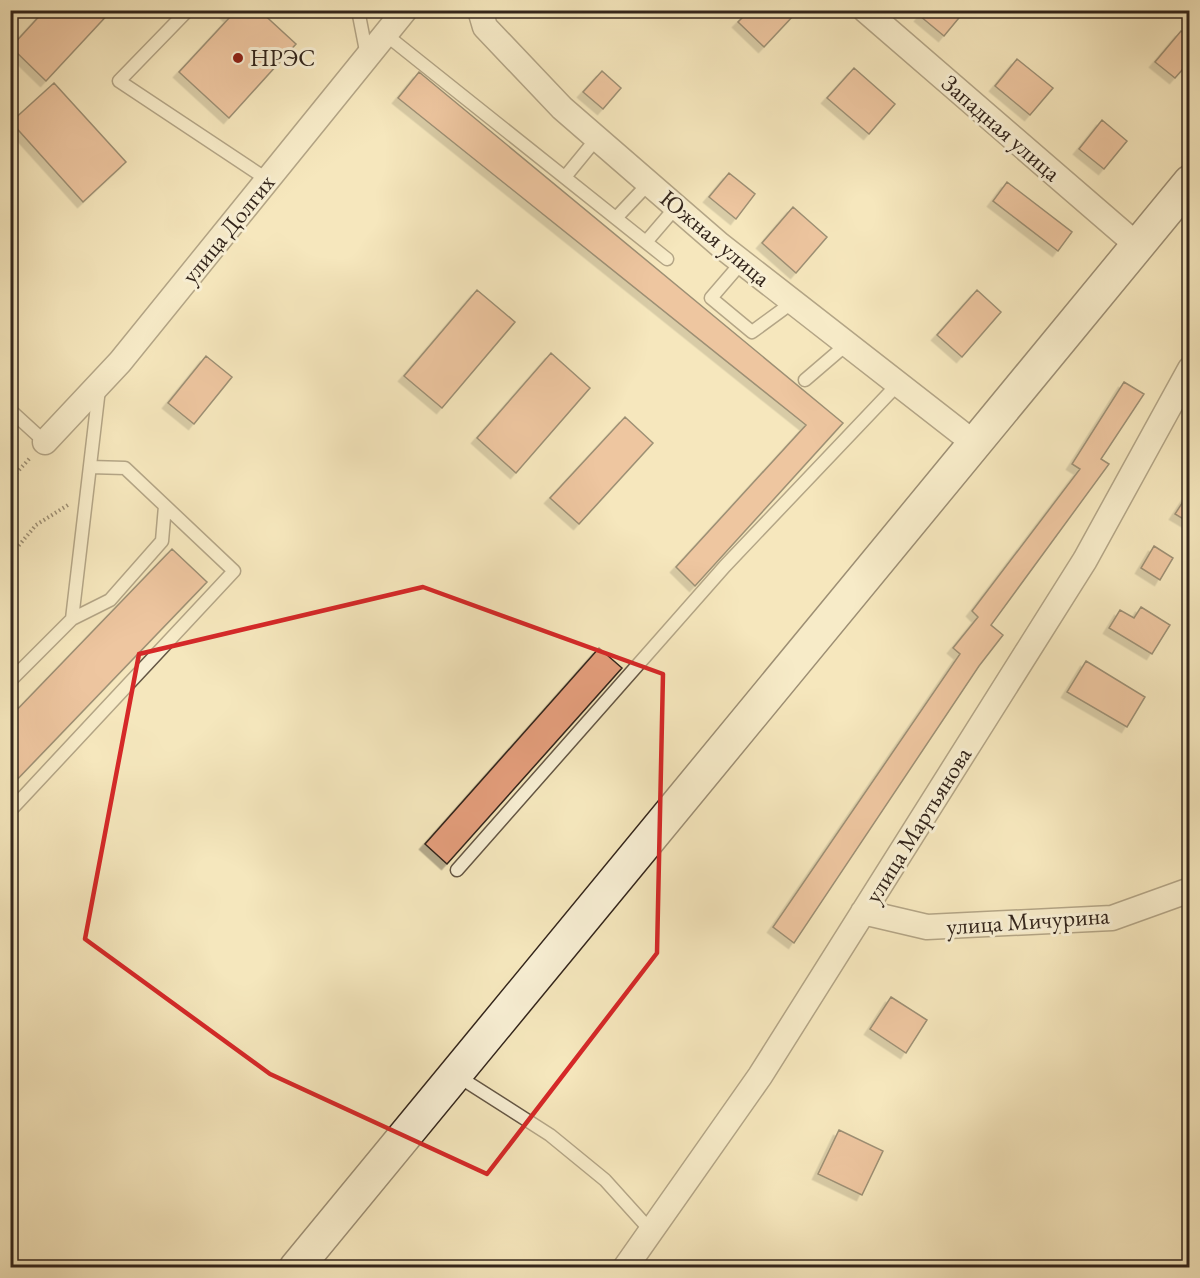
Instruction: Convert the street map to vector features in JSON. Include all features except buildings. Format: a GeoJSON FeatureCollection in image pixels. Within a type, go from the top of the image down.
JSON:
{"type":"FeatureCollection","features":[{"type":"Feature","properties":{"kind":"main road"},"geometry":{"type":"LineString","coordinates":[[296,1268],[1190,182]]}},
{"type":"Feature","properties":{"kind":"street","name":"улица Долгих"},"geometry":{"type":"LineString","coordinates":[[45,442],[120,362],[405,10]]}},
{"type":"Feature","properties":{"kind":"street","name":"Южная улица"},"geometry":{"type":"LineString","coordinates":[[480,10],[485,27],[562,108],[742,262],[974,443]]}},
{"type":"Feature","properties":{"kind":"street","name":"Западная улица"},"geometry":{"type":"LineString","coordinates":[[865,10],[1138,246]]}},
{"type":"Feature","properties":{"kind":"street","name":"улица Мартьянова"},"geometry":{"type":"LineString","coordinates":[[625,1268],[760,1076],[1085,560],[1190,369]]}},
{"type":"Feature","properties":{"kind":"street","name":"улица Мичурина"},"geometry":{"type":"LineString","coordinates":[[863,912],[927,927],[1112,918],[1190,890]]}},
{"type":"Feature","properties":{"kind":"lane"},"geometry":{"type":"LineString","coordinates":[[188,10],[118,81],[268,180]]}},
{"type":"Feature","properties":{"kind":"lane"},"geometry":{"type":"LineString","coordinates":[[358,10],[367,57]]}},
{"type":"Feature","properties":{"kind":"lane"},"geometry":{"type":"LineString","coordinates":[[386,34],[667,259]]}},
{"type":"Feature","properties":{"kind":"lane"},"geometry":{"type":"LineString","coordinates":[[565,177],[597,138]]}},
{"type":"Feature","properties":{"kind":"lane"},"geometry":{"type":"LineString","coordinates":[[616,218],[649,183]]}},
{"type":"Feature","properties":{"kind":"lane"},"geometry":{"type":"LineString","coordinates":[[646,242],[676,207]]}},
{"type":"Feature","properties":{"kind":"lane"},"geometry":{"type":"LineString","coordinates":[[742,262],[711,298],[752,332],[793,302]]}},
{"type":"Feature","properties":{"kind":"lane"},"geometry":{"type":"LineString","coordinates":[[805,380],[847,344]]}},
{"type":"Feature","properties":{"kind":"lane"},"geometry":{"type":"LineString","coordinates":[[457,870],[725,566],[898,384]]}},
{"type":"Feature","properties":{"kind":"lane"},"geometry":{"type":"LineString","coordinates":[[72,619],[99,385]]}},
{"type":"Feature","properties":{"kind":"lane"},"geometry":{"type":"LineString","coordinates":[[10,410],[45,442]]}},
{"type":"Feature","properties":{"kind":"lane"},"geometry":{"type":"LineString","coordinates":[[10,811],[234,571],[124,468],[90,467]]}},
{"type":"Feature","properties":{"kind":"lane"},"geometry":{"type":"LineString","coordinates":[[10,681],[72,619],[110,600],[162,541],[165,506]]}},
{"type":"Feature","properties":{"kind":"lane"},"geometry":{"type":"LineString","coordinates":[[455,1074],[550,1135],[605,1180],[651,1231]]}},
{"type":"Feature","properties":{"kind":"path"},"geometry":{"type":"LineString","coordinates":[[10,556],[36,525],[87,493]]}},
{"type":"Feature","properties":{"kind":"highlighted area"},"geometry":{"type":"Polygon","coordinates":[[[423,587],[663,674],[657,953],[487,1174],[270,1074],[85,939],[139,654],[423,587]]]}},
{"type":"Feature","properties":{"kind":"place","name":"НРЭС"},"geometry":{"type":"Point","coordinates":[238,58]}}]}
